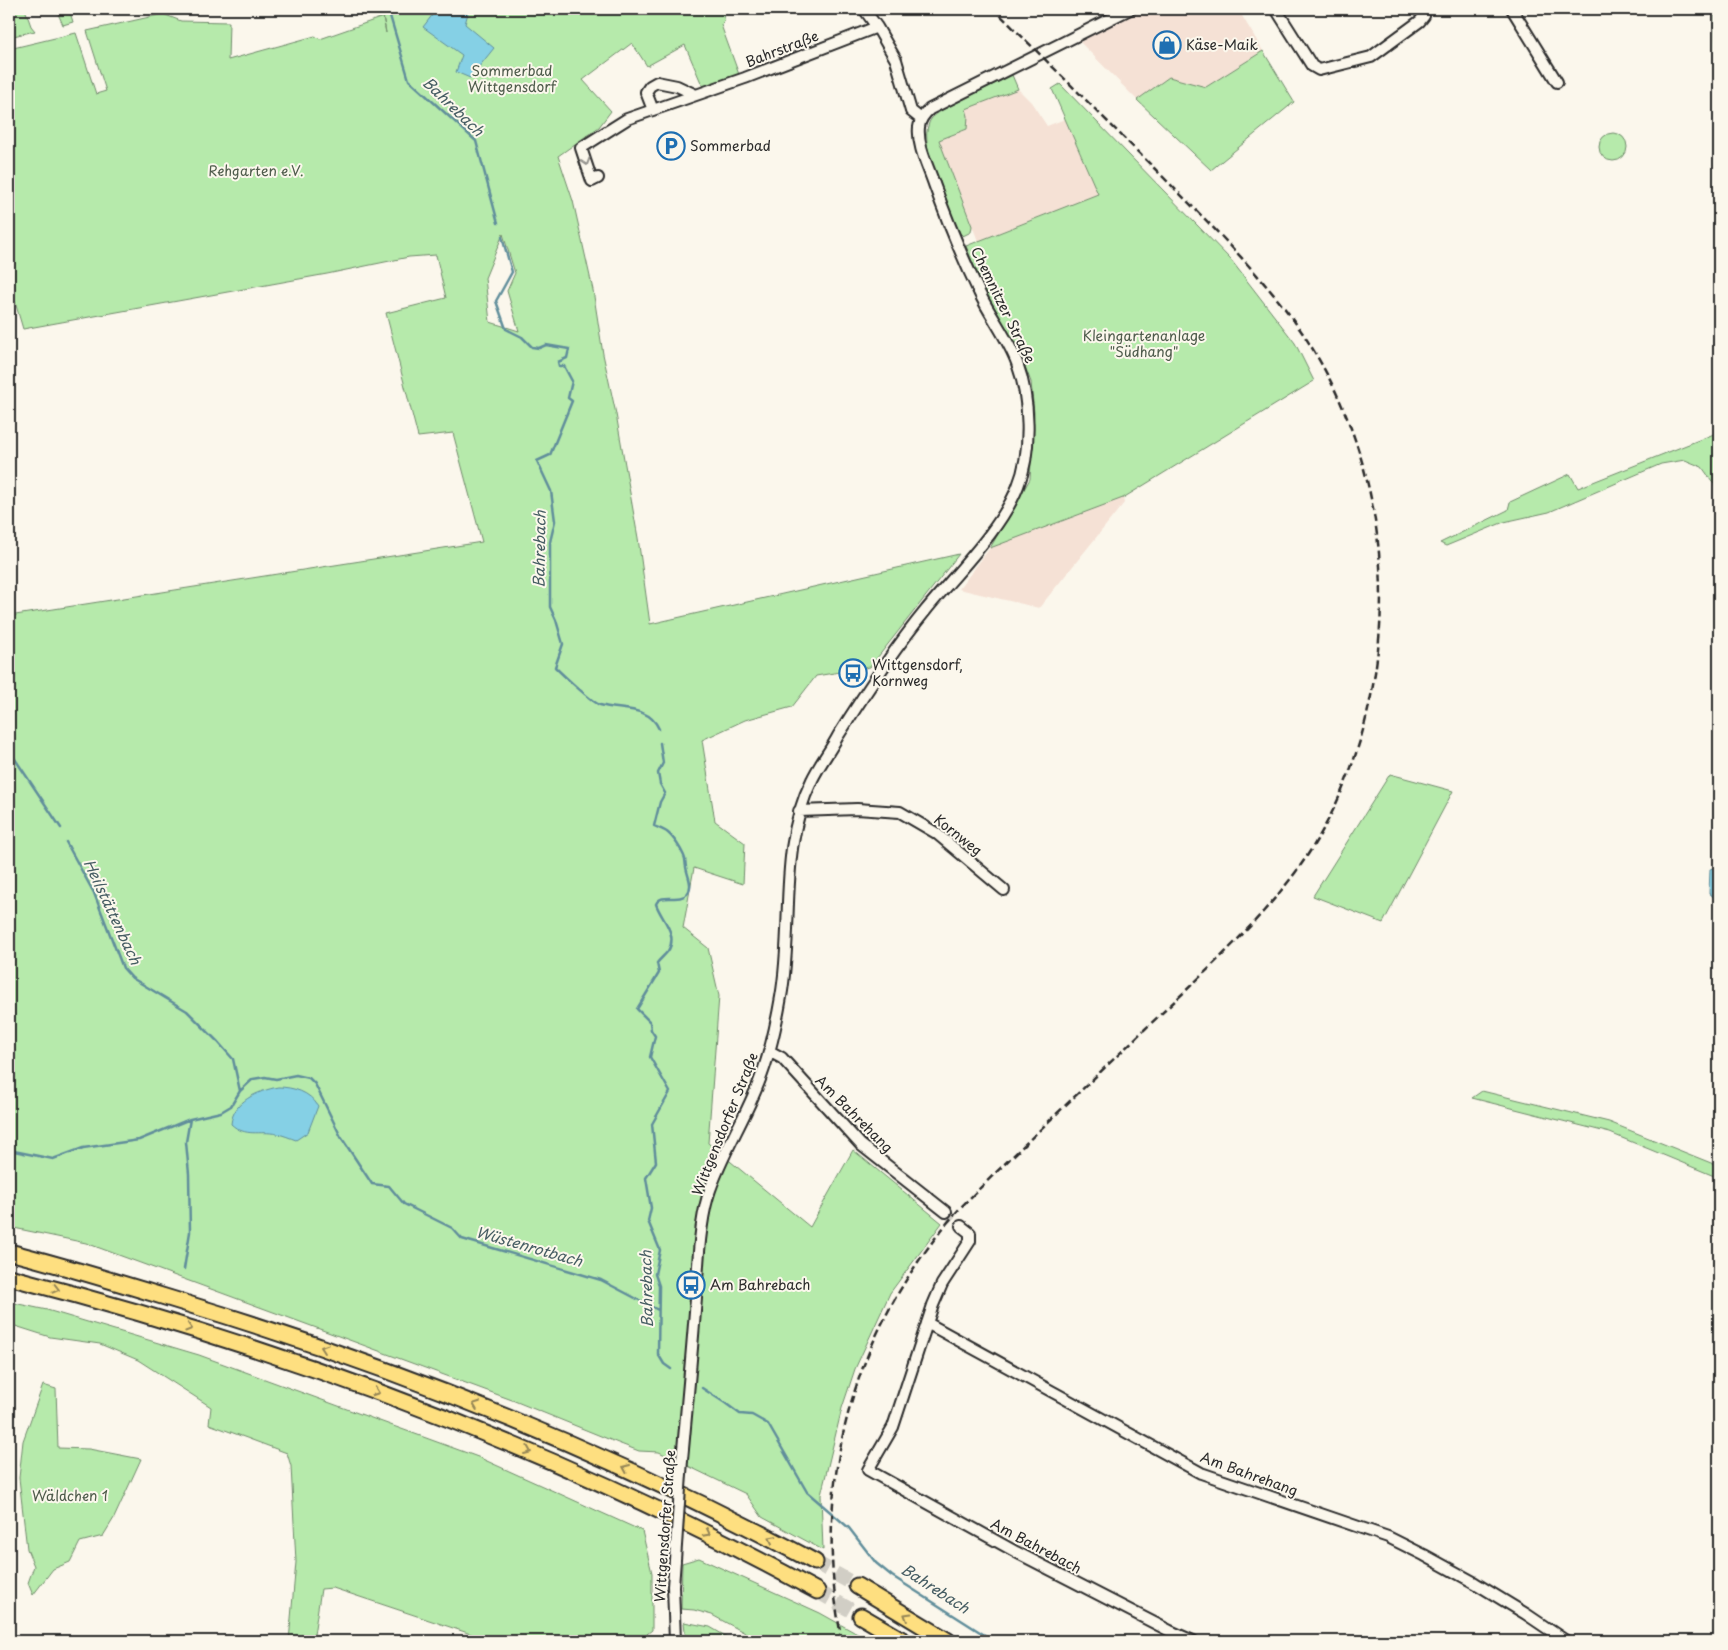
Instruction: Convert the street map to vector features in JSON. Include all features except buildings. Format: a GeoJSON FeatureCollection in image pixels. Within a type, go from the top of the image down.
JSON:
{"type":"FeatureCollection","features":[{"type":"Feature","properties":{"kind":"highway"},"geometry":{"type":"LineString","coordinates":[[9,1252],[99,1277],[259,1326],[409,1378],[535,1428],[654,1481],[815,1562]]}},
{"type":"Feature","properties":{"kind":"highway"},"geometry":{"type":"LineString","coordinates":[[9,1277],[67,1292],[221,1338],[456,1421],[656,1508],[755,1557],[817,1591]]}},
{"type":"Feature","properties":{"kind":"highway"},"geometry":{"type":"LineString","coordinates":[[857,1586],[948,1641]]}},
{"type":"Feature","properties":{"kind":"highway"},"geometry":{"type":"LineString","coordinates":[[861,1616],[904,1641]]}},
{"type":"Feature","properties":{"kind":"street"},"geometry":{"type":"LineString","coordinates":[[864,9],[896,60],[911,111],[921,120],[930,109],[1130,9]]}},
{"type":"Feature","properties":{"kind":"street"},"geometry":{"type":"LineString","coordinates":[[1276,9],[1312,66],[1319,70],[1372,57],[1420,21],[1424,16],[1421,9]]}},
{"type":"Feature","properties":{"kind":"street"},"geometry":{"type":"LineString","coordinates":[[1512,9],[1557,82]]}},
{"type":"Feature","properties":{"kind":"street","name":"Bahrstraße"},"geometry":{"type":"LineString","coordinates":[[598,178],[592,180],[582,148],[627,119],[877,27]]}},
{"type":"Feature","properties":{"kind":"street"},"geometry":{"type":"LineString","coordinates":[[653,110],[646,92],[650,86],[657,82],[677,86],[696,95]]}},
{"type":"Feature","properties":{"kind":"street","name":"Chemnitzer Straße"},"geometry":{"type":"LineString","coordinates":[[848,721],[872,683],[914,624],[974,554],[1011,502],[1020,483],[1024,462],[1027,432],[1022,380],[1016,361],[979,292],[940,199],[920,142],[919,128],[921,120]]}},
{"type":"Feature","properties":{"kind":"street","name":"Wittgensdorfer Straße"},"geometry":{"type":"LineString","coordinates":[[675,1641],[672,1594],[698,1270],[705,1209],[712,1186],[758,1086],[769,1051],[783,986],[792,842],[799,811],[812,780],[848,721]]}},
{"type":"Feature","properties":{"kind":"street","name":"Kornweg"},"geometry":{"type":"LineString","coordinates":[[799,811],[857,809],[900,812],[936,833],[1004,890]]}},
{"type":"Feature","properties":{"kind":"street","name":"Am Bahrehang"},"geometry":{"type":"LineString","coordinates":[[769,1051],[782,1058],[862,1144],[946,1212]]}},
{"type":"Feature","properties":{"kind":"street"},"geometry":{"type":"LineString","coordinates":[[927,1323],[942,1284],[970,1241],[970,1233],[961,1226]]}},
{"type":"Feature","properties":{"kind":"street","name":"Am Bahrehang"},"geometry":{"type":"LineString","coordinates":[[927,1323],[1201,1473],[1388,1537],[1475,1583],[1566,1641]]}},
{"type":"Feature","properties":{"kind":"street","name":"Am Bahrebach"},"geometry":{"type":"LineString","coordinates":[[927,1323],[893,1426],[868,1470],[1016,1552],[1170,1631],[1194,1641]]}},
{"type":"Feature","properties":{"kind":"shaded area"},"geometry":{"type":"Polygon","coordinates":[[[1122,9],[1238,9],[1263,51],[1206,87],[1169,77],[1137,100],[1080,42],[1126,16],[1122,9]]]}},
{"type":"Feature","properties":{"kind":"shaded area"},"geometry":{"type":"Polygon","coordinates":[[[1018,89],[1031,102],[1047,126],[1065,119],[1098,194],[978,241],[939,140],[967,129],[965,109],[1018,89]]]}},
{"type":"Feature","properties":{"kind":"shaded area"},"geometry":{"type":"Polygon","coordinates":[[[1123,498],[1124,503],[1039,608],[959,589],[990,548],[1123,498]]]}},
{"type":"Feature","properties":{"kind":"green space"},"geometry":{"type":"Polygon","coordinates":[[[9,9],[25,9],[31,26],[35,31],[9,37],[9,9]]]}},
{"type":"Feature","properties":{"kind":"green space"},"geometry":{"type":"Polygon","coordinates":[[[56,9],[69,9],[73,22],[63,25],[56,9]]]}},
{"type":"Feature","properties":{"kind":"green space"},"geometry":{"type":"Polygon","coordinates":[[[382,9],[721,9],[725,21],[721,25],[741,80],[705,92],[685,45],[647,66],[632,43],[583,80],[611,111],[599,127],[558,156],[573,201],[593,290],[603,354],[616,414],[638,538],[650,624],[959,554],[870,667],[816,676],[792,707],[745,720],[702,740],[715,821],[745,843],[743,884],[694,868],[683,928],[708,948],[719,996],[708,1143],[810,1227],[853,1150],[942,1223],[890,1293],[855,1369],[842,1408],[821,1495],[823,1550],[762,1517],[746,1494],[659,1452],[639,1451],[512,1400],[86,1243],[9,1227],[9,616],[482,542],[453,433],[418,437],[386,313],[446,298],[436,255],[409,257],[327,274],[23,329],[12,292],[9,292],[9,49],[76,33],[96,94],[106,91],[87,31],[163,14],[181,21],[229,22],[228,60],[315,36],[320,39],[383,17],[386,33],[382,9]],[[503,234],[485,278],[490,322],[519,331],[507,291],[515,273],[503,234]]]}},
{"type":"Feature","properties":{"kind":"green space"},"geometry":{"type":"Polygon","coordinates":[[[1715,9],[1719,9],[1719,58],[1716,56],[1715,9]]]}},
{"type":"Feature","properties":{"kind":"green space"},"geometry":{"type":"Polygon","coordinates":[[[1263,51],[1294,102],[1211,170],[1137,100],[1169,77],[1206,87],[1263,51]]]}},
{"type":"Feature","properties":{"kind":"green space"},"geometry":{"type":"Polygon","coordinates":[[[1012,75],[1018,89],[966,109],[968,116],[967,129],[939,140],[972,226],[971,232],[963,236],[942,194],[931,162],[927,134],[929,123],[942,110],[1012,75]]]}},
{"type":"Feature","properties":{"kind":"green space","name":"Kleingartenanlage \"Südhang\""},"geometry":{"type":"Polygon","coordinates":[[[1060,84],[1231,260],[1295,343],[1314,381],[1123,498],[990,548],[1030,479],[1034,413],[1031,382],[1017,346],[986,296],[966,246],[1098,194],[1052,89],[1060,84]]]}},
{"type":"Feature","properties":{"kind":"green space"},"geometry":{"type":"Polygon","coordinates":[[[1613,133],[1623,137],[1627,147],[1623,157],[1613,161],[1603,157],[1599,147],[1603,137],[1613,133]]]}},
{"type":"Feature","properties":{"kind":"green space"},"geometry":{"type":"Polygon","coordinates":[[[1719,432],[1719,491],[1702,467],[1685,460],[1661,464],[1549,512],[1504,522],[1446,546],[1440,543],[1508,510],[1510,502],[1570,474],[1578,488],[1719,432]]]}},
{"type":"Feature","properties":{"kind":"green space"},"geometry":{"type":"Polygon","coordinates":[[[1390,774],[1453,791],[1383,923],[1313,896],[1390,774]]]}},
{"type":"Feature","properties":{"kind":"green space"},"geometry":{"type":"Polygon","coordinates":[[[1482,1091],[1609,1122],[1719,1166],[1719,1178],[1610,1133],[1472,1098],[1482,1091]]]}},
{"type":"Feature","properties":{"kind":"green space"},"geometry":{"type":"Polygon","coordinates":[[[9,1302],[47,1310],[199,1355],[478,1457],[642,1531],[652,1573],[652,1630],[647,1634],[648,1641],[492,1641],[333,1588],[321,1589],[313,1641],[289,1641],[296,1562],[291,1466],[287,1453],[209,1424],[211,1407],[138,1360],[100,1344],[50,1337],[9,1324],[9,1302]]]}},
{"type":"Feature","properties":{"kind":"green space","name":"Wäldchen 1"},"geometry":{"type":"Polygon","coordinates":[[[43,1385],[56,1389],[58,1448],[89,1449],[141,1459],[114,1518],[103,1536],[80,1542],[70,1562],[53,1569],[33,1595],[28,1583],[34,1566],[27,1549],[19,1478],[23,1441],[43,1385]]]}},
{"type":"Feature","properties":{"kind":"green space"},"geometry":{"type":"Polygon","coordinates":[[[699,1558],[820,1613],[870,1641],[760,1641],[712,1615],[681,1609],[682,1563],[699,1558]]]}},
{"type":"Feature","properties":{"kind":"green space"},"geometry":{"type":"Polygon","coordinates":[[[684,1622],[710,1627],[734,1641],[686,1641],[684,1622]]]}},
{"type":"Feature","properties":{"kind":"water"},"geometry":{"type":"Polygon","coordinates":[[[437,9],[469,9],[465,24],[494,48],[470,78],[456,72],[462,55],[423,27],[437,9]]]}},
{"type":"Feature","properties":{"kind":"water"},"geometry":{"type":"Polygon","coordinates":[[[1719,866],[1719,902],[1709,893],[1710,869],[1719,866]]]}},
{"type":"Feature","properties":{"kind":"water"},"geometry":{"type":"Polygon","coordinates":[[[278,1087],[301,1091],[315,1101],[318,1106],[308,1132],[296,1140],[277,1134],[242,1131],[231,1124],[236,1109],[241,1103],[255,1094],[278,1087]]]}},
{"type":"Feature","properties":{"kind":"waterway","name":"Bahrebach"},"geometry":{"type":"LineString","coordinates":[[388,9],[409,80],[476,141],[498,223]]}},
{"type":"Feature","properties":{"kind":"waterway","name":"Bahrebach"},"geometry":{"type":"LineString","coordinates":[[502,237],[512,272],[496,301],[506,329],[522,337],[532,347],[539,348],[546,345],[569,349],[567,358],[558,362],[559,366],[564,366],[572,381],[568,398],[572,401],[550,455],[537,461],[551,491],[555,521],[550,542],[550,607],[563,644],[555,667],[596,703],[608,707],[641,712],[654,721],[659,729]]}},
{"type":"Feature","properties":{"kind":"waterway","name":"Bahrebach"},"geometry":{"type":"LineString","coordinates":[[660,743],[663,763],[658,773],[660,784],[665,793],[660,802],[654,826],[668,833],[681,850],[690,880],[690,888],[684,897],[666,898],[658,900],[656,904],[668,927],[671,945],[657,963],[659,973],[637,1009],[650,1022],[651,1030],[655,1036],[650,1057],[670,1092],[652,1124],[656,1162],[646,1178],[651,1208],[648,1221],[660,1250],[655,1274],[659,1286],[658,1354],[664,1364],[671,1369]]}},
{"type":"Feature","properties":{"kind":"waterway","name":"Heilstättenbach"},"geometry":{"type":"LineString","coordinates":[[9,750],[61,828]]}},
{"type":"Feature","properties":{"kind":"waterway","name":"Heilstättenbach"},"geometry":{"type":"LineString","coordinates":[[66,842],[94,893],[123,968],[132,978],[187,1011],[218,1042],[233,1059],[240,1091]]}},
{"type":"Feature","properties":{"kind":"waterway","name":"Wüstenrotbach"},"geometry":{"type":"LineString","coordinates":[[9,1150],[53,1159],[83,1148],[139,1140],[190,1119],[221,1112],[231,1106],[240,1091],[253,1079],[265,1077],[276,1079],[296,1075],[309,1078],[315,1084],[341,1137],[372,1184],[389,1186],[404,1204],[452,1228],[462,1239],[601,1280],[658,1310]]}},
{"type":"Feature","properties":{"kind":"waterway"},"geometry":{"type":"LineString","coordinates":[[184,1269],[190,1232],[189,1174],[186,1142],[190,1119]]}},
{"type":"Feature","properties":{"kind":"waterway","name":"Bahrebach"},"geometry":{"type":"LineString","coordinates":[[702,1388],[740,1414],[752,1415],[768,1424],[807,1492],[849,1528],[876,1563],[892,1576],[994,1641]]}},
{"type":"Feature","properties":{"kind":"tunnel"},"geometry":{"type":"LineString","coordinates":[[946,1212],[961,1226]]}},
{"type":"Feature","properties":{"kind":"tunnel"},"geometry":{"type":"LineString","coordinates":[[815,1562],[857,1586]]}},
{"type":"Feature","properties":{"kind":"tunnel"},"geometry":{"type":"LineString","coordinates":[[817,1591],[861,1616]]}},
{"type":"Feature","properties":{"kind":"railway"},"geometry":{"type":"LineString","coordinates":[[842,1641],[833,1582],[832,1524],[837,1466],[849,1410],[867,1356],[892,1304],[924,1254],[961,1207],[1203,974],[1260,915],[1295,873],[1326,824],[1350,771],[1367,715],[1377,658],[1381,611],[1380,564],[1375,518],[1365,472],[1351,427],[1332,384],[1309,343],[1282,305],[1220,235],[994,9]]}},
{"type":"Feature","properties":{"kind":"place","name":"Käse-Maik"},"geometry":{"type":"Point","coordinates":[1167,45]}},
{"type":"Feature","properties":{"kind":"place","name":"Sommerbad"},"geometry":{"type":"Point","coordinates":[671,146]}},
{"type":"Feature","properties":{"kind":"place","name":"Wittgensdorf, Kornweg"},"geometry":{"type":"Point","coordinates":[853,673]}},
{"type":"Feature","properties":{"kind":"place","name":"Am Bahrebach"},"geometry":{"type":"Point","coordinates":[691,1285]}},
{"type":"Feature","properties":{"kind":"park label","name":"Sommerbad Wittgensdorf"},"geometry":{"type":"Point","coordinates":[512,79]}},
{"type":"Feature","properties":{"kind":"park label","name":"Rehgarten e.V."},"geometry":{"type":"Point","coordinates":[256,171]}}]}
